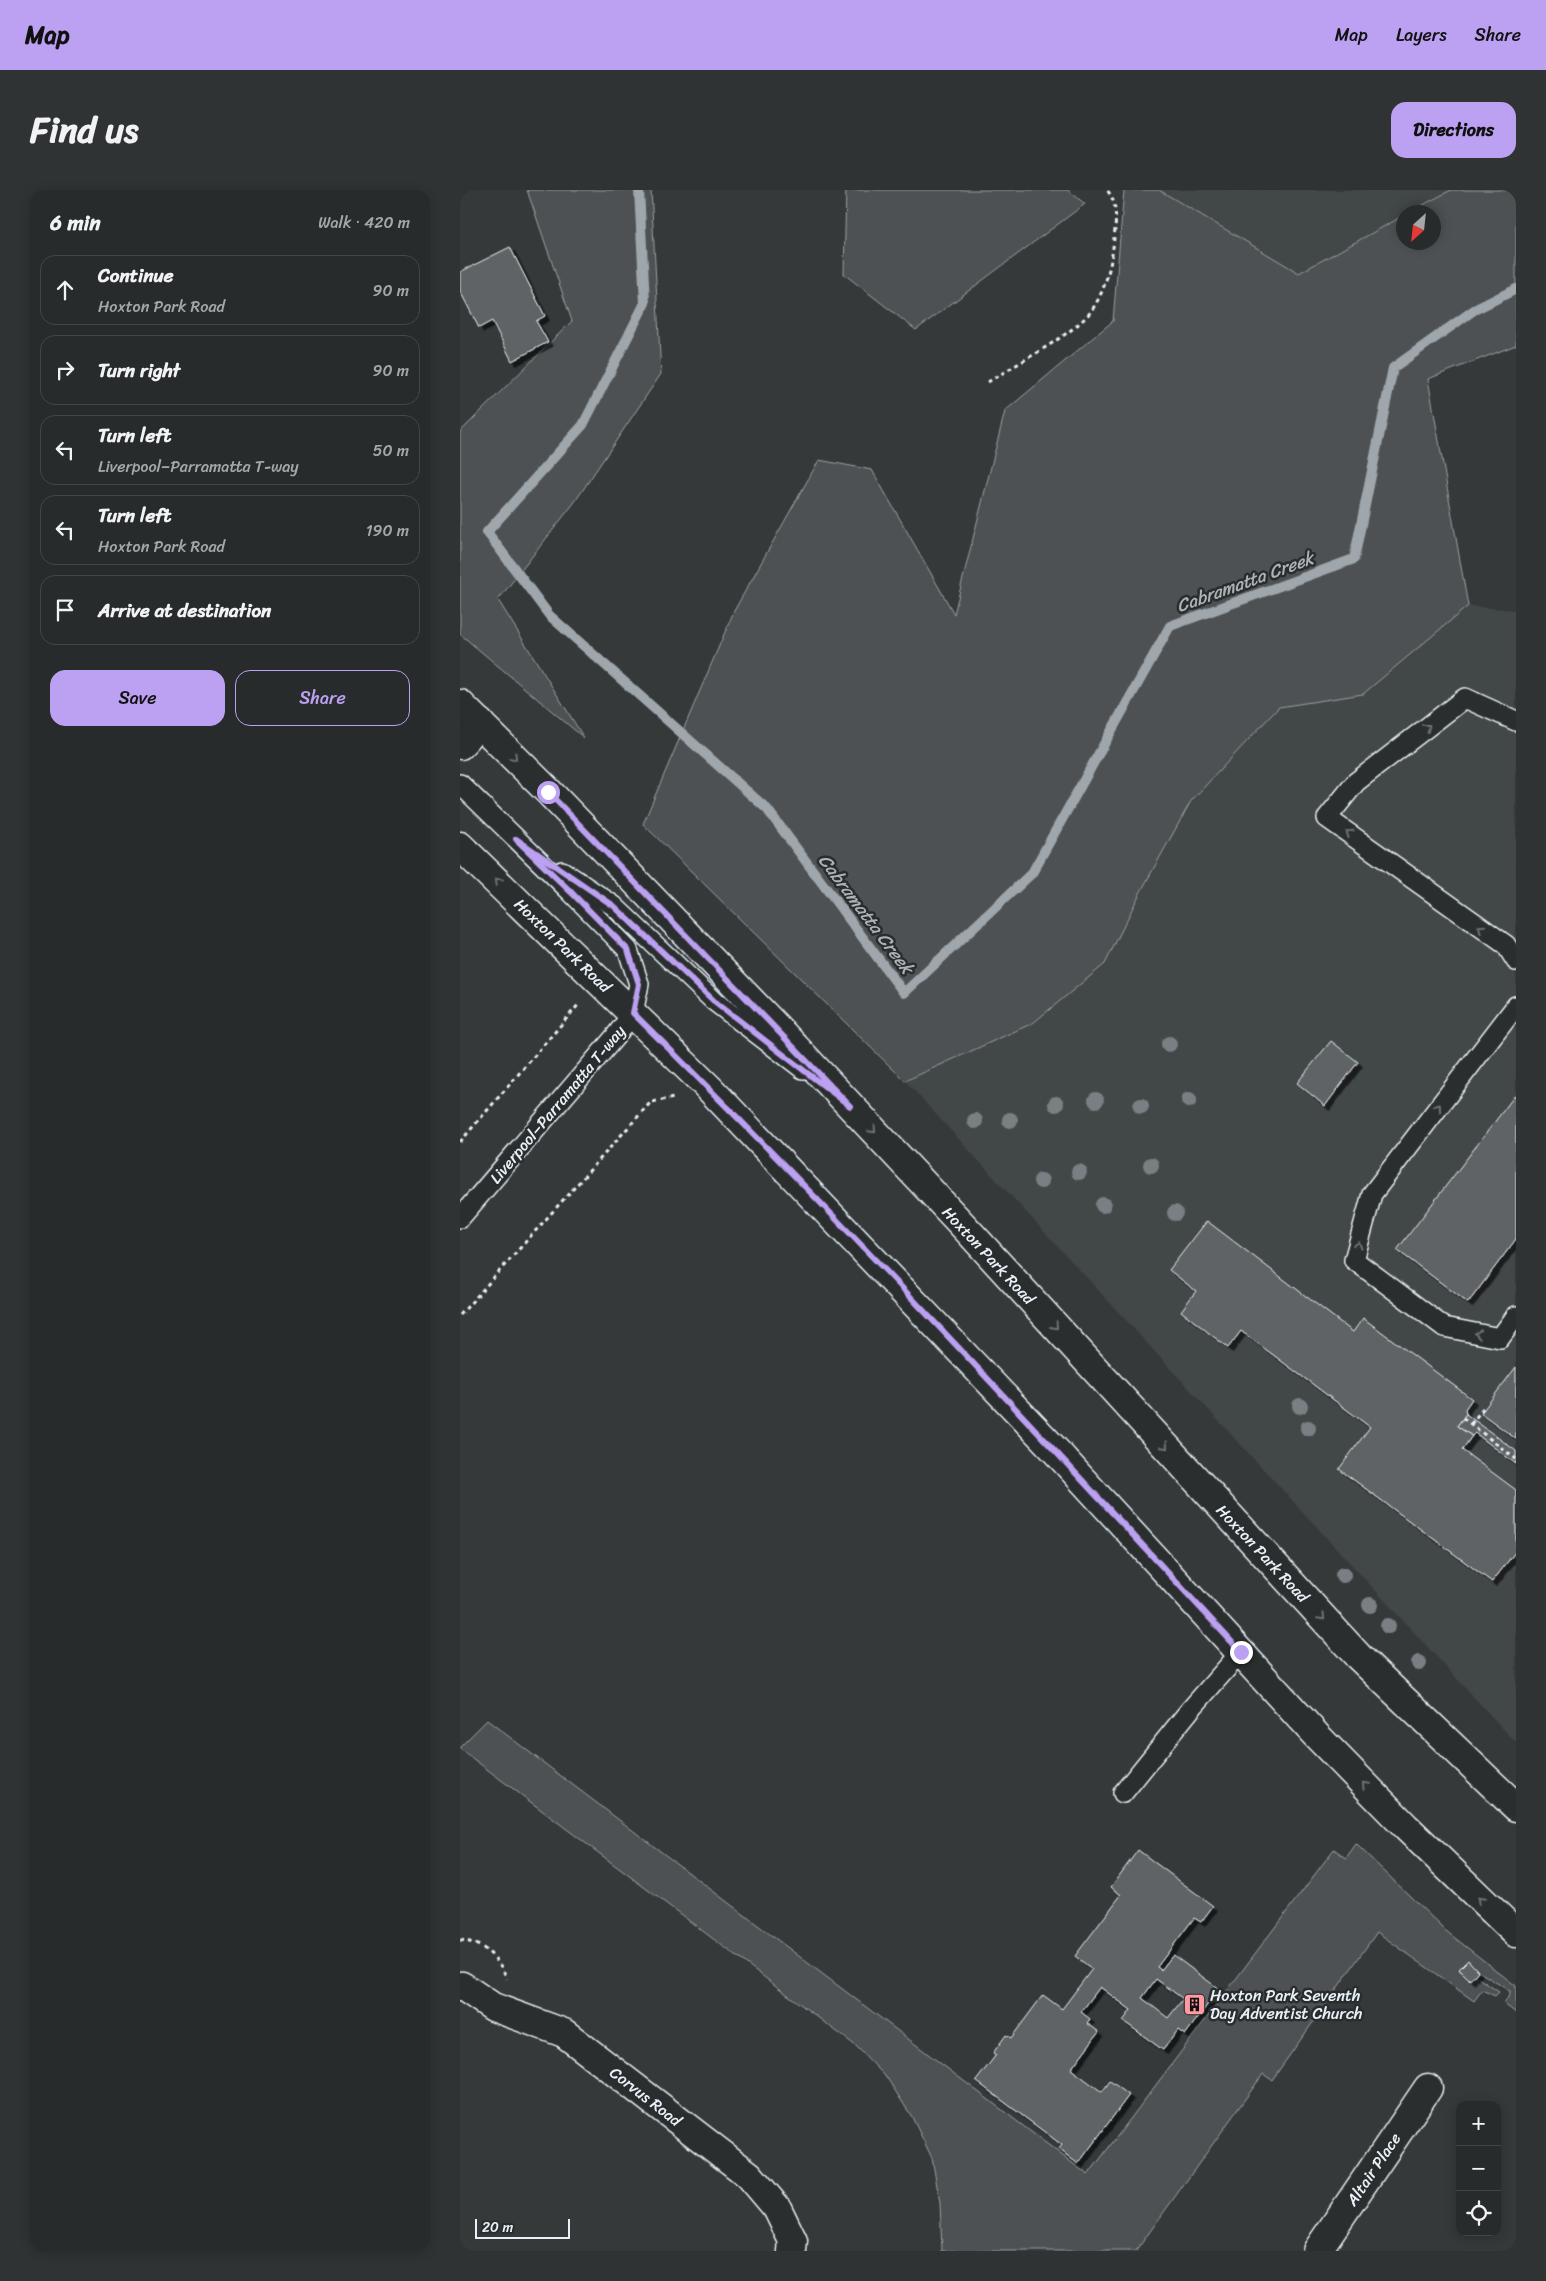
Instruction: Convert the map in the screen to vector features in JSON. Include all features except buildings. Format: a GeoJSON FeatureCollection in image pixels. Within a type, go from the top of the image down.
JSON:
{"type":"FeatureCollection","features":[{"type":"Feature","properties":{"kind":"main road","name":"Hoxton Park Road"},"geometry":{"type":"LineString","coordinates":[[460,704],[562,806],[971,1234],[1358,1656],[1516,1807]]}},
{"type":"Feature","properties":{"kind":"main road"},"geometry":{"type":"LineString","coordinates":[[460,745],[480,723]]}},
{"type":"Feature","properties":{"kind":"main road","name":"Hoxton Park Road"},"geometry":{"type":"LineString","coordinates":[[460,846],[709,1088],[1054,1448],[1316,1735],[1399,1820],[1516,1933]]}},
{"type":"Feature","properties":{"kind":"main road","name":"Corvus Road"},"geometry":{"type":"LineString","coordinates":[[460,1987],[462,1986],[493,2007],[564,2034],[749,2175],[777,2208],[793,2241],[792,2251]]}},
{"type":"Feature","properties":{"kind":"main road","name":"Altair Place"},"geometry":{"type":"LineString","coordinates":[[1317,2251],[1428,2088]]}},
{"type":"Feature","properties":{"kind":"lane"},"geometry":{"type":"LineString","coordinates":[[1513,946],[1327,818],[1356,782],[1464,698],[1516,721]]}},
{"type":"Feature","properties":{"kind":"lane","name":"Liverpool–Parramatta T-way"},"geometry":{"type":"LineString","coordinates":[[460,784],[628,950],[639,984],[633,1013],[595,1061],[460,1218]]}},
{"type":"Feature","properties":{"kind":"lane"},"geometry":{"type":"LineString","coordinates":[[516,839],[614,906],[714,1001],[850,1106]]}},
{"type":"Feature","properties":{"kind":"lane"},"geometry":{"type":"LineString","coordinates":[[1516,1006],[1372,1194],[1354,1260],[1444,1327],[1500,1338],[1516,1316]]}},
{"type":"Feature","properties":{"kind":"lane"},"geometry":{"type":"LineString","coordinates":[[1123,1793],[1190,1710],[1241,1652]]}},
{"type":"Feature","properties":{"kind":"path"},"geometry":{"type":"LineString","coordinates":[[988,382],[1054,341],[1091,311],[1103,288],[1113,243],[1116,216],[1111,195],[1107,190]]}},
{"type":"Feature","properties":{"kind":"path"},"geometry":{"type":"LineString","coordinates":[[460,1142],[579,1004]]}},
{"type":"Feature","properties":{"kind":"path"},"geometry":{"type":"LineString","coordinates":[[460,1315],[651,1102],[674,1098]]}},
{"type":"Feature","properties":{"kind":"path"},"geometry":{"type":"LineString","coordinates":[[1471,1424],[1483,1408]]}},
{"type":"Feature","properties":{"kind":"path"},"geometry":{"type":"LineString","coordinates":[[1464,1418],[1516,1458]]}},
{"type":"Feature","properties":{"kind":"shaded area"},"geometry":{"type":"Polygon","coordinates":[[[527,190],[651,190],[661,374],[574,503],[498,600],[584,738],[460,634],[460,432],[572,321],[527,190]]]}},
{"type":"Feature","properties":{"kind":"shaded area"},"geometry":{"type":"Polygon","coordinates":[[[846,190],[1068,190],[1085,204],[916,330],[844,274],[846,190]]]}},
{"type":"Feature","properties":{"kind":"shaded area"},"geometry":{"type":"Polygon","coordinates":[[[1124,190],[1159,190],[1299,273],[1396,220],[1396,250],[1441,250],[1441,205],[1423,205],[1451,190],[1516,190],[1516,345],[1428,379],[1468,606],[1363,694],[1279,707],[1191,801],[1140,893],[1105,964],[1033,1023],[905,1081],[643,824],[734,611],[819,460],[872,470],[954,614],[1005,411],[1113,321],[1124,190]]]}},
{"type":"Feature","properties":{"kind":"shaded area"},"geometry":{"type":"Polygon","coordinates":[[[1159,190],[1451,190],[1423,205],[1396,205],[1396,220],[1299,273],[1159,190]]]}},
{"type":"Feature","properties":{"kind":"shaded area"},"geometry":{"type":"Polygon","coordinates":[[[1468,606],[1516,610],[1516,1743],[905,1081],[1033,1023],[1105,964],[1140,893],[1191,801],[1279,707],[1363,694],[1468,606]]]}},
{"type":"Feature","properties":{"kind":"shaded area"},"geometry":{"type":"Polygon","coordinates":[[[487,1720],[1088,2175],[1334,1849],[1346,1858],[1356,1844],[1446,1931],[1516,1986],[1516,2013],[1504,2004],[1511,1992],[1478,1971],[1468,1961],[1459,1970],[1470,1979],[1474,1975],[1499,1992],[1495,1996],[1482,1990],[1474,2001],[1377,1932],[1272,2080],[1263,2074],[1136,2251],[942,2251],[940,2203],[932,2158],[912,2117],[887,2078],[856,2046],[460,1749],[487,1720]]]}},
{"type":"Feature","properties":{"kind":"waterway","name":"Cabramatta Creek"},"geometry":{"type":"LineString","coordinates":[[639,190],[645,303],[583,425],[487,532],[549,615],[767,809],[904,993],[1032,873],[1170,626],[1354,559],[1393,368],[1474,310],[1516,289]]}},
{"type":"Feature","properties":{"kind":"place","name":"Hoxton Park Seventh Day Adventist Church"},"geometry":{"type":"Point","coordinates":[1194,2004]}},
{"type":"Feature","properties":{"kind":"route"},"geometry":{"type":"LineString","coordinates":[[548,792],[781,1032],[850,1106],[714,1001],[614,906],[516,839],[628,950],[639,984],[633,1013],[709,1088],[1054,1448],[1241,1652]]}}]}
